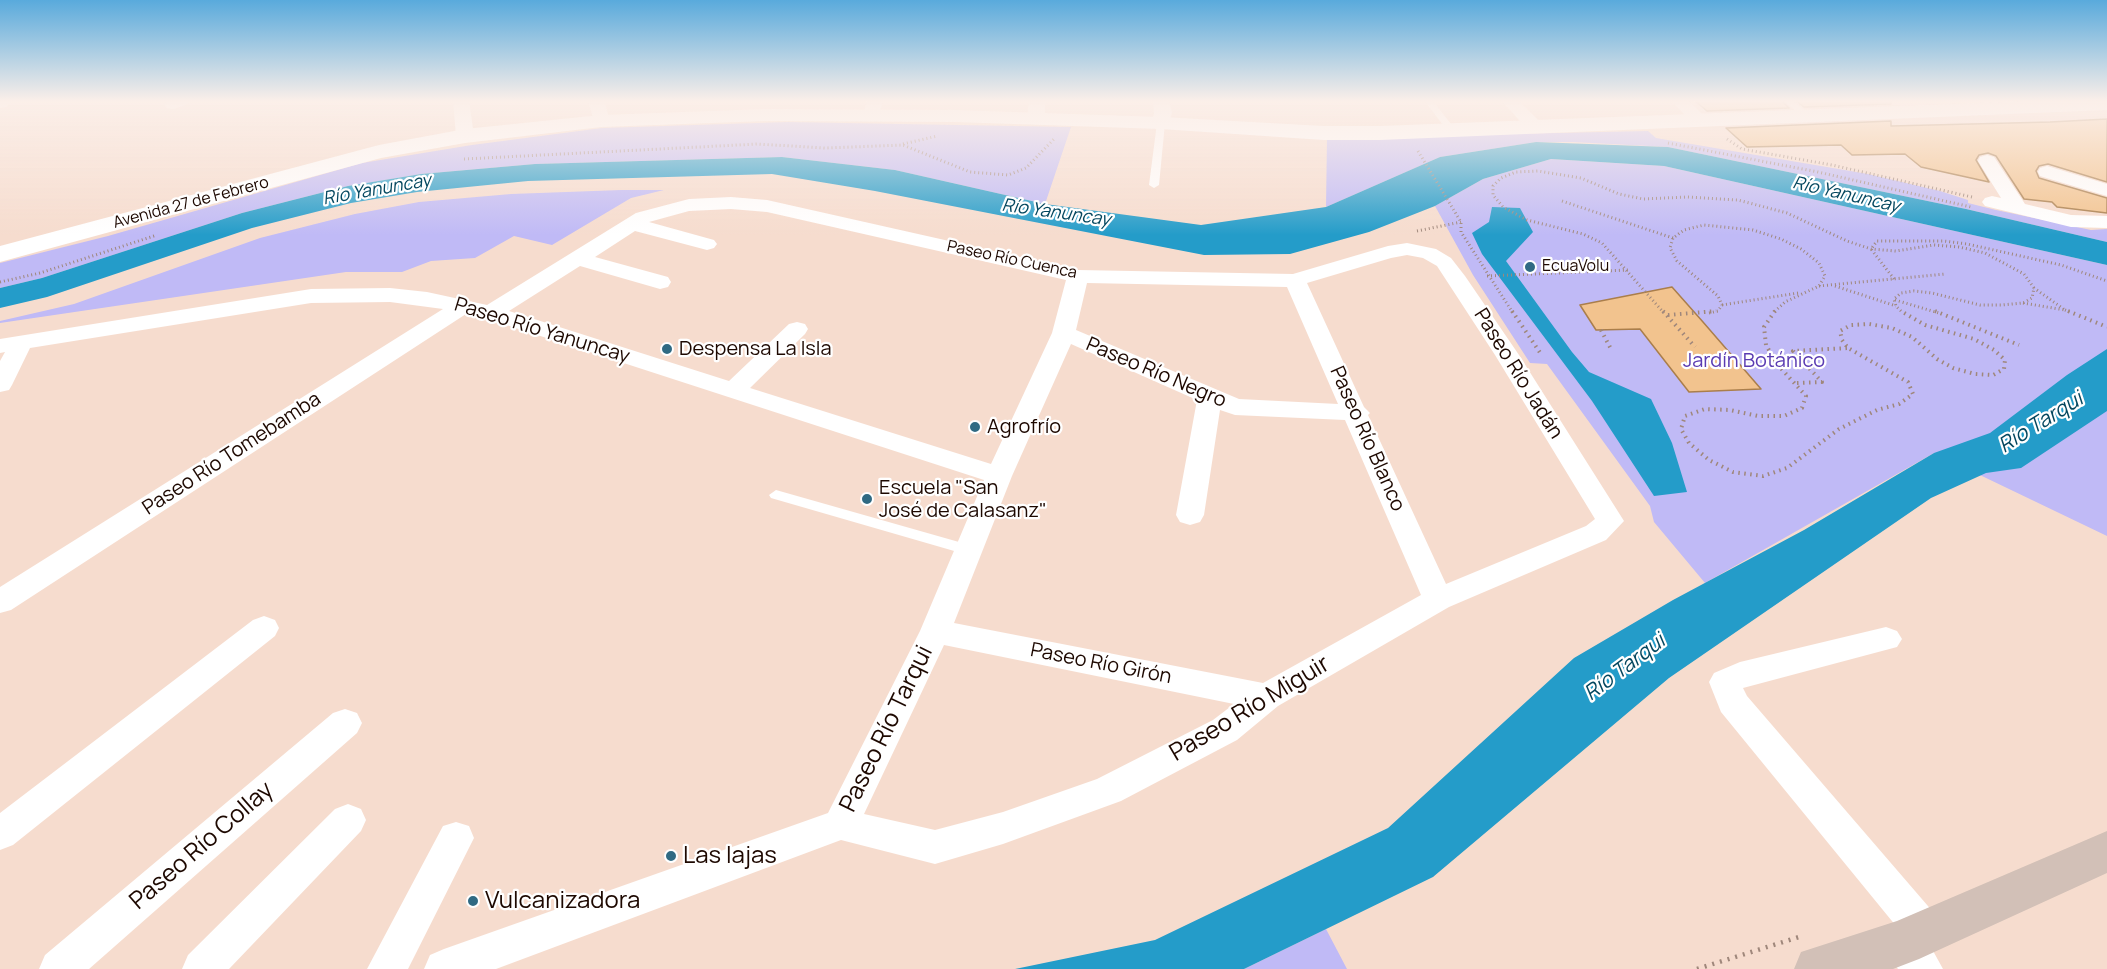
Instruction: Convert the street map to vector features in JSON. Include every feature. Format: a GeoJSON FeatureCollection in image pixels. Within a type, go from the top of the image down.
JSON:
{"type":"FeatureCollection","features":[{"type":"Feature","properties":{"kind":"main road"},"geometry":{"type":"LineString","coordinates":[[1818,969],[1917,948],[2107,851]]}},
{"type":"Feature","properties":{"kind":"street","name":"Avenida 27 de Febrero"},"geometry":{"type":"LineString","coordinates":[[0,254],[379,152],[415,145]]}},
{"type":"Feature","properties":{"kind":"street"},"geometry":{"type":"LineString","coordinates":[[1987,161],[2018,209]]}},
{"type":"Feature","properties":{"kind":"street"},"geometry":{"type":"LineString","coordinates":[[2047,172],[2107,190]]}},
{"type":"Feature","properties":{"kind":"street","name":"Paseo Río Cuenca"},"geometry":{"type":"LineString","coordinates":[[633,224],[663,210],[688,205],[731,203],[767,206],[1078,276],[1295,280],[1388,252],[1407,249]]}},
{"type":"Feature","properties":{"kind":"street"},"geometry":{"type":"LineString","coordinates":[[1987,205],[2018,209],[2071,221],[2107,222]]}},
{"type":"Feature","properties":{"kind":"street"},"geometry":{"type":"LineString","coordinates":[[491,313],[633,224],[707,244]]}},
{"type":"Feature","properties":{"kind":"street","name":"Paseo Río Jadán"},"geometry":{"type":"LineString","coordinates":[[1407,249],[1429,253],[1444,262],[1507,355],[1610,521]]}},
{"type":"Feature","properties":{"kind":"street"},"geometry":{"type":"LineString","coordinates":[[580,259],[660,282]]}},
{"type":"Feature","properties":{"kind":"street","name":"Paseo Río Tarqui"},"geometry":{"type":"LineString","coordinates":[[444,969],[841,824],[935,631],[999,476],[1064,333],[1078,276]]}},
{"type":"Feature","properties":{"kind":"street","name":"Paseo Río Blanco"},"geometry":{"type":"LineString","coordinates":[[1295,280],[1438,599]]}},
{"type":"Feature","properties":{"kind":"street","name":"Paseo Río Yanuncay"},"geometry":{"type":"LineString","coordinates":[[11,344],[311,296],[390,295],[463,306],[491,313],[999,476]]}},
{"type":"Feature","properties":{"kind":"street","name":"Paseo Río Tomebamba"},"geometry":{"type":"LineString","coordinates":[[0,602],[463,306]]}},
{"type":"Feature","properties":{"kind":"street"},"geometry":{"type":"LineString","coordinates":[[733,391],[797,329]]}},
{"type":"Feature","properties":{"kind":"street","name":"Paseo Río Negro"},"geometry":{"type":"LineString","coordinates":[[1064,333],[1235,407],[1356,413]]}},
{"type":"Feature","properties":{"kind":"street"},"geometry":{"type":"LineString","coordinates":[[0,385],[11,344]]}},
{"type":"Feature","properties":{"kind":"street"},"geometry":{"type":"LineString","coordinates":[[1190,515],[1210,398]]}},
{"type":"Feature","properties":{"kind":"street","name":"Paseo Río Miguir"},"geometry":{"type":"LineString","coordinates":[[841,824],[934,847],[1004,828],[1108,790],[1225,729],[1266,697],[1438,599],[1596,533],[1610,521]]}},
{"type":"Feature","properties":{"kind":"street"},"geometry":{"type":"LineString","coordinates":[[0,834],[264,628]]}},
{"type":"Feature","properties":{"kind":"street","name":"Paseo Río Girón"},"geometry":{"type":"LineString","coordinates":[[935,631],[1266,697]]}},
{"type":"Feature","properties":{"kind":"street"},"geometry":{"type":"LineString","coordinates":[[1886,639],[1740,675],[1725,682],[1733,703],[1917,948]]}},
{"type":"Feature","properties":{"kind":"street","name":"Paseo Río Collay"},"geometry":{"type":"LineString","coordinates":[[59,969],[345,723]]}},
{"type":"Feature","properties":{"kind":"street"},"geometry":{"type":"LineString","coordinates":[[202,969],[348,820]]}},
{"type":"Feature","properties":{"kind":"street"},"geometry":{"type":"LineString","coordinates":[[387,969],[456,838]]}},
{"type":"Feature","properties":{"kind":"lane"},"geometry":{"type":"LineString","coordinates":[[1154,185],[1158,145]]}},
{"type":"Feature","properties":{"kind":"lane"},"geometry":{"type":"LineString","coordinates":[[776,495],[968,550]]}},
{"type":"Feature","properties":{"kind":"path"},"geometry":{"type":"LineString","coordinates":[[455,160],[734,145]]}},
{"type":"Feature","properties":{"kind":"path"},"geometry":{"type":"LineString","coordinates":[[778,145],[825,148],[897,145]]}},
{"type":"Feature","properties":{"kind":"path"},"geometry":{"type":"LineString","coordinates":[[904,145],[970,172],[1008,175],[1026,168],[1048,145]]}},
{"type":"Feature","properties":{"kind":"path"},"geometry":{"type":"LineString","coordinates":[[1677,145],[1987,205]]}},
{"type":"Feature","properties":{"kind":"path"},"geometry":{"type":"LineString","coordinates":[[1736,145],[1742,149],[1832,165],[1987,205]]}},
{"type":"Feature","properties":{"kind":"path"},"geometry":{"type":"LineString","coordinates":[[1420,153],[1448,198],[1461,222],[1461,232],[1487,276],[1541,354]]}},
{"type":"Feature","properties":{"kind":"path"},"geometry":{"type":"LineString","coordinates":[[1695,347],[1629,270],[1602,243],[1583,234],[1537,223],[1503,207],[1493,195],[1493,186],[1501,178],[1516,172],[1538,171],[1570,176],[1619,194],[1643,199],[1687,196],[1738,200],[1787,213],[1847,241],[1871,249],[1896,251],[1934,245],[1959,247],[1985,253],[2007,263],[2024,274],[2034,288],[2065,310]]}},
{"type":"Feature","properties":{"kind":"path"},"geometry":{"type":"LineString","coordinates":[[1562,201],[1673,237]]}},
{"type":"Feature","properties":{"kind":"path"},"geometry":{"type":"LineString","coordinates":[[1722,305],[1718,296],[1677,261],[1670,248],[1673,237],[1684,230],[1704,225],[1728,226],[1781,238],[1801,249],[1819,263],[1825,276],[1819,286]]}},
{"type":"Feature","properties":{"kind":"path"},"geometry":{"type":"LineString","coordinates":[[0,282],[40,273],[161,234]]}},
{"type":"Feature","properties":{"kind":"path"},"geometry":{"type":"LineString","coordinates":[[1871,249],[1877,241],[1944,241],[2061,265],[2107,281]]}},
{"type":"Feature","properties":{"kind":"path"},"geometry":{"type":"LineString","coordinates":[[1871,249],[1894,279]]}},
{"type":"Feature","properties":{"kind":"path"},"geometry":{"type":"LineString","coordinates":[[1487,276],[1629,270]]}},
{"type":"Feature","properties":{"kind":"path"},"geometry":{"type":"LineString","coordinates":[[1831,285],[1896,306],[1906,316],[1925,325],[1974,339],[1994,350],[2005,360],[2004,369],[1993,375],[1975,374],[1953,368],[1937,359],[1912,337],[1892,328],[1869,324],[1851,325],[1840,331],[1842,340],[1848,348],[1908,382],[1913,394],[1899,404],[1877,410],[1839,429],[1787,468],[1763,476],[1733,472],[1709,460],[1689,443],[1681,429],[1685,416],[1705,409],[1730,410],[1758,416],[1784,416],[1802,408],[1806,396],[1777,364],[1766,345],[1764,327],[1772,314],[1785,302],[1819,286],[1946,274]]}},
{"type":"Feature","properties":{"kind":"path"},"geometry":{"type":"LineString","coordinates":[[2023,303],[2032,298],[2034,288]]}},
{"type":"Feature","properties":{"kind":"path"},"geometry":{"type":"LineString","coordinates":[[1894,299],[1901,293],[1914,291],[1980,305],[2023,303],[2065,310],[2107,327]]}},
{"type":"Feature","properties":{"kind":"path"},"geometry":{"type":"LineString","coordinates":[[1668,315],[1704,314],[1718,311],[1722,305],[1803,293]]}},
{"type":"Feature","properties":{"kind":"path"},"geometry":{"type":"LineString","coordinates":[[1894,299],[1896,306]]}},
{"type":"Feature","properties":{"kind":"path"},"geometry":{"type":"LineString","coordinates":[[1894,299],[1932,310],[2019,345]]}},
{"type":"Feature","properties":{"kind":"path"},"geometry":{"type":"LineString","coordinates":[[1601,330],[1612,351]]}},
{"type":"Feature","properties":{"kind":"path"},"geometry":{"type":"LineString","coordinates":[[1796,383],[1822,382],[1793,351],[1848,348]]}},
{"type":"Feature","properties":{"kind":"green space"},"geometry":{"type":"Polygon","coordinates":[[[471,145],[1065,145],[1045,204],[895,170],[782,157],[535,164],[421,174],[348,186],[242,213],[42,278],[0,288],[0,263],[108,236],[362,163],[471,145]]]}},
{"type":"Feature","properties":{"kind":"green space"},"geometry":{"type":"Polygon","coordinates":[[[1327,145],[1515,145],[1440,157],[1326,207],[1327,145]]]}},
{"type":"Feature","properties":{"kind":"green space"},"geometry":{"type":"Polygon","coordinates":[[[1634,145],[1699,145],[1868,174],[1940,191],[1968,200],[1968,203],[1996,210],[2091,230],[2107,229],[2107,242],[1966,209],[1668,147],[1634,145]]]}},
{"type":"Feature","properties":{"kind":"green space","name":"Jardín Botánico"},"geometry":{"type":"Polygon","coordinates":[[[1551,159],[1664,166],[2107,265],[2107,536],[1934,453],[1705,583],[1654,522],[1650,506],[1547,364],[1530,363],[1473,275],[1435,206],[1483,179],[1551,159]]]}},
{"type":"Feature","properties":{"kind":"green space"},"geometry":{"type":"Polygon","coordinates":[[[664,190],[631,198],[552,245],[514,236],[475,258],[431,261],[402,272],[346,272],[0,323],[0,321],[74,304],[260,238],[355,214],[419,202],[511,194],[664,190]]]}},
{"type":"Feature","properties":{"kind":"green space"},"geometry":{"type":"Polygon","coordinates":[[[1326,929],[1347,969],[1244,969],[1326,929]]]}},
{"type":"Feature","properties":{"kind":"water","name":"Río Yanuncay"},"geometry":{"type":"Polygon","coordinates":[[[1515,145],[1668,147],[1966,209],[2107,242],[2107,265],[1664,166],[1551,159],[1483,179],[1435,206],[1369,232],[1290,254],[1204,255],[875,191],[772,174],[528,181],[417,192],[351,203],[252,228],[47,297],[0,308],[0,288],[42,278],[242,213],[348,186],[421,174],[535,164],[782,157],[895,170],[1045,204],[1201,225],[1326,207],[1440,157],[1515,145]]]}},
{"type":"Feature","properties":{"kind":"water"},"geometry":{"type":"Polygon","coordinates":[[[1492,207],[1520,208],[1533,232],[1506,261],[1572,352],[1589,372],[1651,399],[1672,443],[1687,492],[1654,496],[1592,401],[1482,254],[1472,233],[1489,222],[1492,207]]]}},
{"type":"Feature","properties":{"kind":"water","name":"Río Tarqui"},"geometry":{"type":"Polygon","coordinates":[[[2107,349],[2107,411],[2021,468],[1986,473],[1931,498],[1669,678],[1433,877],[1244,969],[1015,969],[1155,940],[1388,828],[1574,658],[1673,600],[1804,530],[1934,453],[1990,433],[2067,375],[2107,349]]]}},
{"type":"Feature","properties":{"kind":"building"},"geometry":{"type":"Polygon","coordinates":[[[1745,145],[1831,145],[1747,147],[1745,145]]]}},
{"type":"Feature","properties":{"kind":"building"},"geometry":{"type":"Polygon","coordinates":[[[1841,145],[2107,145],[2107,182],[2048,164],[2039,166],[2036,171],[2039,178],[2107,198],[2107,213],[2057,207],[2052,202],[2024,199],[1996,156],[1988,153],[1979,155],[1976,160],[1989,182],[1921,167],[1905,154],[1852,155],[1841,145]]]}},
{"type":"Feature","properties":{"kind":"building"},"geometry":{"type":"Polygon","coordinates":[[[1672,287],[1761,389],[1689,392],[1640,329],[1596,330],[1580,305],[1672,287]]]}},
{"type":"Feature","properties":{"kind":"place","name":"EcuaVolu"},"geometry":{"type":"Point","coordinates":[1530,267]}},
{"type":"Feature","properties":{"kind":"place","name":"Despensa La Isla"},"geometry":{"type":"Point","coordinates":[667,349]}},
{"type":"Feature","properties":{"kind":"place","name":"Agrofrío"},"geometry":{"type":"Point","coordinates":[975,427]}},
{"type":"Feature","properties":{"kind":"place","name":"Escuela \"San José de Calasanz\""},"geometry":{"type":"Point","coordinates":[867,499]}},
{"type":"Feature","properties":{"kind":"place","name":"Las lajas"},"geometry":{"type":"Point","coordinates":[671,856]}},
{"type":"Feature","properties":{"kind":"place","name":"Vulcanizadora"},"geometry":{"type":"Point","coordinates":[473,901]}}]}
